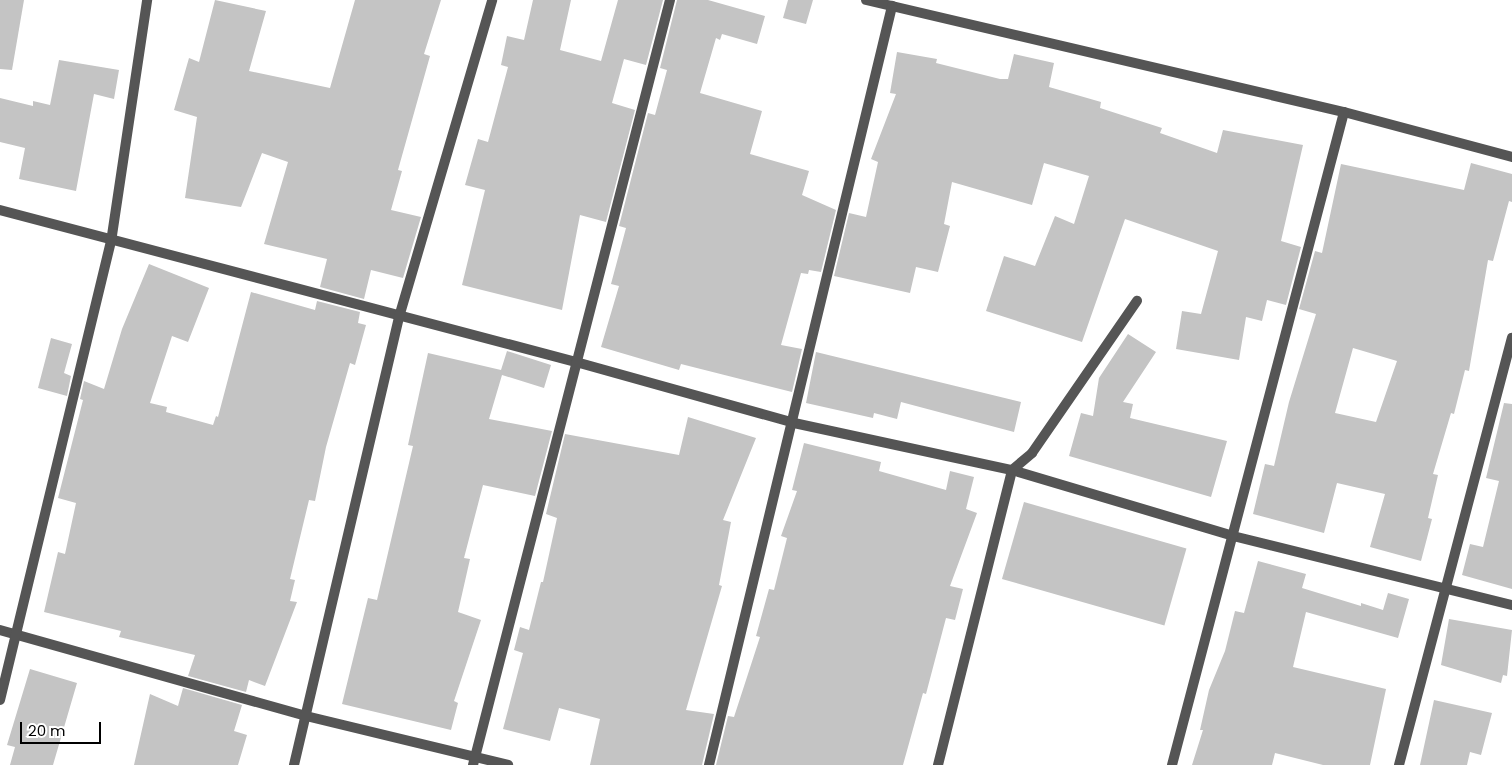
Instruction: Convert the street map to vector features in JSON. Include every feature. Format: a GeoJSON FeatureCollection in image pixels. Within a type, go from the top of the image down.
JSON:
{"type":"FeatureCollection","features":[{"type":"Feature","properties":{"kind":"street"},"geometry":{"type":"LineString","coordinates":[[0,700],[110,242],[147,0]]}},
{"type":"Feature","properties":{"kind":"street"},"geometry":{"type":"LineString","coordinates":[[294,765],[399,317],[492,0]]}},
{"type":"Feature","properties":{"kind":"street"},"geometry":{"type":"LineString","coordinates":[[474,761],[670,0]]}},
{"type":"Feature","properties":{"kind":"street"},"geometry":{"type":"LineString","coordinates":[[866,0],[1344,112],[1512,157]]}},
{"type":"Feature","properties":{"kind":"street"},"geometry":{"type":"LineString","coordinates":[[709,765],[794,423],[892,6]]}},
{"type":"Feature","properties":{"kind":"street"},"geometry":{"type":"LineString","coordinates":[[1172,765],[1344,112]]}},
{"type":"Feature","properties":{"kind":"street"},"geometry":{"type":"LineString","coordinates":[[0,210],[110,242],[576,362],[794,423],[1012,470],[1233,536],[1446,587],[1512,605]]}},
{"type":"Feature","properties":{"kind":"street"},"geometry":{"type":"LineString","coordinates":[[938,765],[1012,470],[1032,453],[1137,301]]}},
{"type":"Feature","properties":{"kind":"street"},"geometry":{"type":"LineString","coordinates":[[1399,765],[1512,338]]}},
{"type":"Feature","properties":{"kind":"street"},"geometry":{"type":"LineString","coordinates":[[0,630],[474,761],[508,765]]}},
{"type":"Feature","properties":{"kind":"building"},"geometry":{"type":"Polygon","coordinates":[[[0,0],[24,0],[12,70],[0,69],[0,0]]]}},
{"type":"Feature","properties":{"kind":"building"},"geometry":{"type":"Polygon","coordinates":[[[215,0],[266,11],[249,71],[330,88],[355,0],[441,0],[424,54],[430,56],[398,170],[402,171],[391,210],[421,217],[403,278],[371,270],[364,299],[320,287],[327,259],[264,244],[288,162],[262,153],[241,207],[185,198],[197,117],[174,110],[189,58],[199,62],[215,0]]]}},
{"type":"Feature","properties":{"kind":"building"},"geometry":{"type":"Polygon","coordinates":[[[533,0],[571,0],[560,50],[601,61],[618,0],[663,0],[646,65],[624,59],[612,103],[635,110],[606,222],[580,215],[562,310],[462,285],[485,190],[465,185],[478,139],[488,142],[508,67],[501,65],[507,36],[524,40],[533,0]]]}},
{"type":"Feature","properties":{"kind":"building"},"geometry":{"type":"Polygon","coordinates":[[[677,0],[708,0],[765,16],[757,44],[722,34],[720,40],[716,38],[700,93],[762,111],[750,154],[809,171],[802,195],[836,210],[821,272],[809,270],[808,274],[801,273],[781,345],[802,349],[792,392],[681,364],[679,370],[601,347],[619,286],[611,284],[626,228],[619,226],[648,113],[655,115],[667,70],[660,68],[677,0]]]}},
{"type":"Feature","properties":{"kind":"building"},"geometry":{"type":"Polygon","coordinates":[[[788,0],[813,0],[806,24],[783,18],[788,0]]]}},
{"type":"Feature","properties":{"kind":"building"},"geometry":{"type":"Polygon","coordinates":[[[897,52],[937,59],[936,63],[1000,79],[1008,79],[1014,54],[1054,63],[1049,87],[1101,102],[1100,108],[1162,128],[1160,133],[1217,153],[1223,130],[1303,145],[1281,241],[1301,247],[1286,305],[1267,300],[1262,321],[1246,317],[1239,360],[1176,349],[1182,311],[1201,314],[1218,251],[1125,219],[1082,342],[986,311],[1004,256],[1035,266],[1055,216],[1074,224],[1089,176],[1044,163],[1032,205],[952,182],[944,224],[950,226],[938,272],[916,267],[910,293],[834,276],[849,213],[866,217],[878,162],[871,159],[896,94],[890,93],[897,52]]]}},
{"type":"Feature","properties":{"kind":"building"},"geometry":{"type":"Polygon","coordinates":[[[59,60],[119,70],[114,99],[94,94],[76,191],[19,179],[25,148],[0,142],[0,98],[33,106],[33,101],[50,105],[59,60]]]}},
{"type":"Feature","properties":{"kind":"building"},"geometry":{"type":"Polygon","coordinates":[[[1471,163],[1512,174],[1512,202],[1509,201],[1493,261],[1488,260],[1469,371],[1465,370],[1454,414],[1451,413],[1433,474],[1438,475],[1428,518],[1432,519],[1421,561],[1370,547],[1385,494],[1337,483],[1324,533],[1253,514],[1265,464],[1274,466],[1289,402],[1316,314],[1299,309],[1315,251],[1322,253],[1341,164],[1464,190],[1471,163]],[[1353,348],[1335,413],[1376,422],[1397,361],[1353,348]]]}},
{"type":"Feature","properties":{"kind":"building"},"geometry":{"type":"Polygon","coordinates":[[[149,264],[209,288],[188,342],[172,336],[150,403],[167,407],[166,412],[213,425],[216,416],[218,417],[251,292],[315,310],[317,301],[360,312],[358,323],[366,325],[355,365],[350,363],[326,447],[315,501],[309,500],[290,579],[295,580],[290,601],[297,602],[265,686],[249,680],[246,692],[188,676],[195,655],[119,637],[121,631],[44,612],[58,552],[65,554],[76,503],[58,498],[83,400],[80,399],[84,381],[104,389],[122,329],[149,264]]]}},
{"type":"Feature","properties":{"kind":"building"},"geometry":{"type":"Polygon","coordinates":[[[1128,334],[1156,352],[1123,402],[1133,404],[1130,418],[1227,441],[1211,497],[1069,456],[1081,413],[1093,416],[1099,378],[1128,334]]]}},
{"type":"Feature","properties":{"kind":"building"},"geometry":{"type":"Polygon","coordinates":[[[51,338],[72,344],[64,373],[71,376],[67,396],[38,388],[51,338]]]}},
{"type":"Feature","properties":{"kind":"building"},"geometry":{"type":"Polygon","coordinates":[[[507,351],[551,365],[544,388],[502,375],[489,419],[552,431],[535,496],[483,485],[464,558],[470,559],[458,612],[481,620],[454,701],[458,703],[451,730],[342,704],[368,598],[377,600],[413,446],[408,445],[428,353],[501,370],[507,351]]]}},
{"type":"Feature","properties":{"kind":"building"},"geometry":{"type":"Polygon","coordinates":[[[816,352],[1021,402],[1014,432],[901,402],[897,419],[874,413],[873,418],[806,403],[816,352]]]}},
{"type":"Feature","properties":{"kind":"building"},"geometry":{"type":"Polygon","coordinates":[[[1504,403],[1512,404],[1512,589],[1462,575],[1470,544],[1483,547],[1499,481],[1486,478],[1504,403]]]}},
{"type":"Feature","properties":{"kind":"building"},"geometry":{"type":"Polygon","coordinates":[[[688,417],[756,438],[723,520],[731,522],[719,585],[722,586],[686,710],[714,714],[702,765],[590,765],[600,719],[559,708],[550,741],[503,729],[523,653],[514,650],[520,627],[529,630],[541,582],[543,582],[557,518],[546,514],[565,434],[679,455],[688,417]]]}},
{"type":"Feature","properties":{"kind":"building"},"geometry":{"type":"Polygon","coordinates":[[[804,443],[881,462],[879,471],[946,490],[950,471],[974,477],[966,509],[977,513],[950,586],[963,589],[955,620],[946,618],[926,694],[923,693],[903,765],[716,765],[728,716],[734,717],[760,637],[756,636],[769,589],[774,590],[787,538],[781,536],[797,491],[792,490],[804,443]]]}},
{"type":"Feature","properties":{"kind":"building"},"geometry":{"type":"Polygon","coordinates":[[[1024,502],[1186,549],[1164,625],[1002,579],[1024,502]]]}},
{"type":"Feature","properties":{"kind":"building"},"geometry":{"type":"Polygon","coordinates":[[[1258,561],[1306,574],[1302,588],[1361,606],[1361,603],[1383,610],[1388,593],[1409,599],[1398,638],[1306,612],[1293,667],[1386,689],[1370,765],[1323,765],[1275,753],[1272,765],[1192,765],[1203,730],[1200,730],[1209,690],[1225,651],[1235,611],[1244,613],[1258,561]]]}},
{"type":"Feature","properties":{"kind":"building"},"geometry":{"type":"Polygon","coordinates":[[[1449,619],[1512,630],[1507,676],[1503,675],[1501,683],[1441,665],[1449,619]]]}},
{"type":"Feature","properties":{"kind":"building"},"geometry":{"type":"Polygon","coordinates":[[[30,669],[77,683],[53,765],[10,765],[15,747],[7,745],[30,669]]]}},
{"type":"Feature","properties":{"kind":"building"},"geometry":{"type":"Polygon","coordinates":[[[183,688],[242,705],[234,731],[247,735],[238,765],[134,765],[150,694],[178,706],[183,688]]]}},
{"type":"Feature","properties":{"kind":"building"},"geometry":{"type":"Polygon","coordinates":[[[1434,700],[1492,713],[1481,755],[1470,752],[1467,765],[1420,765],[1434,700]]]}}]}
